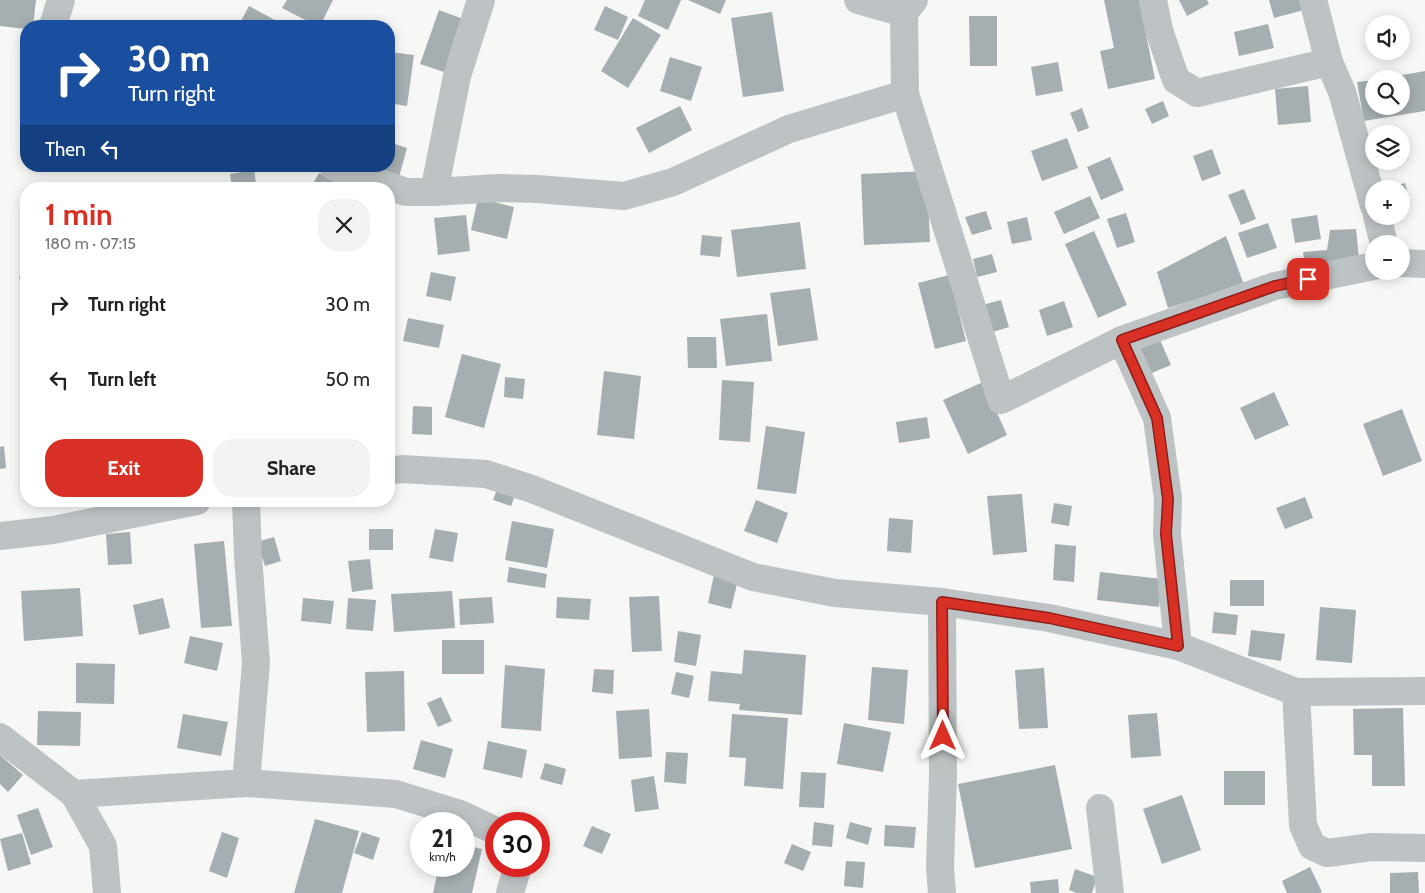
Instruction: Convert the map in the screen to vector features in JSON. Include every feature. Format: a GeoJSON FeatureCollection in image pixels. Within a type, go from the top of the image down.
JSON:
{"type":"FeatureCollection","features":[{"type":"Feature","properties":{"kind":"street"},"geometry":{"type":"LineString","coordinates":[[55,20],[61,0]]}},
{"type":"Feature","properties":{"kind":"street"},"geometry":{"type":"LineString","coordinates":[[434,192],[457,76],[481,0]]}},
{"type":"Feature","properties":{"kind":"street"},"geometry":{"type":"LineString","coordinates":[[858,0],[909,6],[905,94],[1001,400],[1122,340],[1275,286],[1365,268]]}},
{"type":"Feature","properties":{"kind":"street"},"geometry":{"type":"LineString","coordinates":[[1153,0],[1160,30],[1176,80],[1197,93],[1329,62]]}},
{"type":"Feature","properties":{"kind":"street"},"geometry":{"type":"LineString","coordinates":[[1313,0],[1329,62],[1342,92],[1367,180]]}},
{"type":"Feature","properties":{"kind":"street"},"geometry":{"type":"LineString","coordinates":[[395,189],[406,192],[434,192],[499,188],[546,189],[624,196],[673,182],[789,129],[905,94]]}},
{"type":"Feature","properties":{"kind":"street"},"geometry":{"type":"LineString","coordinates":[[347,172],[371,182]]}},
{"type":"Feature","properties":{"kind":"street"},"geometry":{"type":"LineString","coordinates":[[1410,263],[1425,264]]}},
{"type":"Feature","properties":{"kind":"street"},"geometry":{"type":"LineString","coordinates":[[1122,340],[1157,418],[1168,499],[1166,534],[1178,646]]}},
{"type":"Feature","properties":{"kind":"street"},"geometry":{"type":"LineString","coordinates":[[395,470],[486,474],[532,489],[753,577],[834,593],[942,602],[1049,618],[1178,646],[1296,692],[1425,691]]}},
{"type":"Feature","properties":{"kind":"street"},"geometry":{"type":"LineString","coordinates":[[0,536],[53,530],[167,507]]}},
{"type":"Feature","properties":{"kind":"street"},"geometry":{"type":"LineString","coordinates":[[246,507],[256,663],[246,783]]}},
{"type":"Feature","properties":{"kind":"street"},"geometry":{"type":"LineString","coordinates":[[942,602],[943,775],[940,867],[942,893]]}},
{"type":"Feature","properties":{"kind":"street"},"geometry":{"type":"LineString","coordinates":[[1296,692],[1303,824],[1312,846],[1327,854],[1372,847],[1425,848]]}},
{"type":"Feature","properties":{"kind":"street"},"geometry":{"type":"LineString","coordinates":[[0,736],[74,794],[103,846],[107,893]]}},
{"type":"Feature","properties":{"kind":"street"},"geometry":{"type":"LineString","coordinates":[[74,794],[246,783],[396,794],[460,814],[485,826]]}},
{"type":"Feature","properties":{"kind":"street"},"geometry":{"type":"LineString","coordinates":[[1100,808],[1110,893]]}},
{"type":"Feature","properties":{"kind":"street"},"geometry":{"type":"LineString","coordinates":[[510,893],[515,877]]}},
{"type":"Feature","properties":{"kind":"building"},"geometry":{"type":"Polygon","coordinates":[[[0,0],[36,0],[34,20],[20,20],[20,28],[0,26],[0,0]]]}},
{"type":"Feature","properties":{"kind":"building"},"geometry":{"type":"Polygon","coordinates":[[[287,0],[333,0],[323,20],[305,20],[282,8],[287,0]]]}},
{"type":"Feature","properties":{"kind":"building"},"geometry":{"type":"Polygon","coordinates":[[[645,0],[681,0],[668,30],[638,16],[645,0]]]}},
{"type":"Feature","properties":{"kind":"building"},"geometry":{"type":"Polygon","coordinates":[[[688,0],[726,0],[720,14],[688,0]]]}},
{"type":"Feature","properties":{"kind":"building"},"geometry":{"type":"Polygon","coordinates":[[[1104,0],[1139,0],[1155,79],[1108,89],[1100,51],[1114,48],[1104,0]]]}},
{"type":"Feature","properties":{"kind":"building"},"geometry":{"type":"Polygon","coordinates":[[[1179,0],[1207,0],[1209,4],[1187,16],[1179,0]]]}},
{"type":"Feature","properties":{"kind":"building"},"geometry":{"type":"Polygon","coordinates":[[[1269,0],[1301,0],[1304,10],[1274,18],[1269,0]]]}},
{"type":"Feature","properties":{"kind":"building"},"geometry":{"type":"Polygon","coordinates":[[[249,6],[275,20],[241,20],[249,6]]]}},
{"type":"Feature","properties":{"kind":"building"},"geometry":{"type":"Polygon","coordinates":[[[605,6],[628,17],[618,40],[594,30],[605,6]]]}},
{"type":"Feature","properties":{"kind":"building"},"geometry":{"type":"Polygon","coordinates":[[[439,10],[466,20],[447,73],[420,64],[439,10]]]}},
{"type":"Feature","properties":{"kind":"building"},"geometry":{"type":"Polygon","coordinates":[[[772,12],[784,91],[743,97],[731,18],[772,12]]]}},
{"type":"Feature","properties":{"kind":"building"},"geometry":{"type":"Polygon","coordinates":[[[969,16],[997,16],[997,66],[970,66],[969,16]]]}},
{"type":"Feature","properties":{"kind":"building"},"geometry":{"type":"Polygon","coordinates":[[[633,18],[661,35],[628,88],[601,71],[633,18]]]}},
{"type":"Feature","properties":{"kind":"building"},"geometry":{"type":"Polygon","coordinates":[[[1268,24],[1274,48],[1239,56],[1234,32],[1268,24]]]}},
{"type":"Feature","properties":{"kind":"building"},"geometry":{"type":"Polygon","coordinates":[[[395,53],[414,55],[407,106],[395,104],[395,53]]]}},
{"type":"Feature","properties":{"kind":"building"},"geometry":{"type":"Polygon","coordinates":[[[670,57],[702,67],[691,101],[660,91],[670,57]]]}},
{"type":"Feature","properties":{"kind":"building"},"geometry":{"type":"Polygon","coordinates":[[[1058,62],[1063,91],[1036,96],[1031,67],[1058,62]]]}},
{"type":"Feature","properties":{"kind":"building"},"geometry":{"type":"Polygon","coordinates":[[[1425,71],[1425,111],[1410,113],[1410,74],[1425,71]]]}},
{"type":"Feature","properties":{"kind":"building"},"geometry":{"type":"Polygon","coordinates":[[[1365,81],[1365,115],[1401,115],[1364,121],[1357,82],[1365,81]]]}},
{"type":"Feature","properties":{"kind":"building"},"geometry":{"type":"Polygon","coordinates":[[[1308,86],[1311,122],[1278,125],[1275,89],[1308,86]]]}},
{"type":"Feature","properties":{"kind":"building"},"geometry":{"type":"Polygon","coordinates":[[[1163,101],[1169,116],[1152,124],[1145,109],[1163,101]]]}},
{"type":"Feature","properties":{"kind":"building"},"geometry":{"type":"Polygon","coordinates":[[[680,106],[692,130],[649,153],[636,128],[680,106]]]}},
{"type":"Feature","properties":{"kind":"building"},"geometry":{"type":"Polygon","coordinates":[[[1082,108],[1089,128],[1078,132],[1070,113],[1082,108]]]}},
{"type":"Feature","properties":{"kind":"building"},"geometry":{"type":"Polygon","coordinates":[[[1067,138],[1078,168],[1042,181],[1031,151],[1067,138]]]}},
{"type":"Feature","properties":{"kind":"building"},"geometry":{"type":"Polygon","coordinates":[[[395,144],[407,148],[399,177],[383,172],[395,172],[395,144]]]}},
{"type":"Feature","properties":{"kind":"building"},"geometry":{"type":"Polygon","coordinates":[[[1212,149],[1221,174],[1202,181],[1193,156],[1212,149]]]}},
{"type":"Feature","properties":{"kind":"building"},"geometry":{"type":"Polygon","coordinates":[[[1110,157],[1124,190],[1101,200],[1087,167],[1110,157]]]}},
{"type":"Feature","properties":{"kind":"building"},"geometry":{"type":"Polygon","coordinates":[[[927,171],[930,242],[864,245],[861,174],[927,171]]]}},
{"type":"Feature","properties":{"kind":"building"},"geometry":{"type":"Polygon","coordinates":[[[254,172],[256,182],[231,182],[230,174],[254,172]]]}},
{"type":"Feature","properties":{"kind":"building"},"geometry":{"type":"Polygon","coordinates":[[[319,173],[335,182],[314,182],[319,173]]]}},
{"type":"Feature","properties":{"kind":"building"},"geometry":{"type":"Polygon","coordinates":[[[1244,189],[1256,219],[1241,225],[1228,195],[1244,189]]]}},
{"type":"Feature","properties":{"kind":"building"},"geometry":{"type":"Polygon","coordinates":[[[1090,196],[1100,218],[1064,234],[1054,212],[1090,196]]]}},
{"type":"Feature","properties":{"kind":"building"},"geometry":{"type":"Polygon","coordinates":[[[478,198],[514,207],[507,239],[471,230],[478,198]]]}},
{"type":"Feature","properties":{"kind":"building"},"geometry":{"type":"Polygon","coordinates":[[[986,211],[992,229],[972,235],[965,217],[986,211]]]}},
{"type":"Feature","properties":{"kind":"building"},"geometry":{"type":"Polygon","coordinates":[[[1126,213],[1135,242],[1117,248],[1107,219],[1126,213]]]}},
{"type":"Feature","properties":{"kind":"building"},"geometry":{"type":"Polygon","coordinates":[[[466,215],[470,251],[438,255],[434,218],[466,215]]]}},
{"type":"Feature","properties":{"kind":"building"},"geometry":{"type":"Polygon","coordinates":[[[1317,215],[1321,239],[1295,243],[1291,219],[1317,215]]]}},
{"type":"Feature","properties":{"kind":"building"},"geometry":{"type":"Polygon","coordinates":[[[1027,217],[1032,240],[1012,244],[1007,222],[1027,217]]]}},
{"type":"Feature","properties":{"kind":"building"},"geometry":{"type":"Polygon","coordinates":[[[800,222],[806,269],[737,277],[731,230],[800,222]]]}},
{"type":"Feature","properties":{"kind":"building"},"geometry":{"type":"Polygon","coordinates":[[[1268,223],[1277,248],[1247,258],[1238,233],[1268,223]]]}},
{"type":"Feature","properties":{"kind":"building"},"geometry":{"type":"Polygon","coordinates":[[[1356,229],[1360,268],[1306,273],[1303,252],[1327,250],[1330,230],[1356,229]]]}},
{"type":"Feature","properties":{"kind":"building"},"geometry":{"type":"Polygon","coordinates":[[[1094,231],[1127,305],[1098,318],[1065,244],[1094,231]]]}},
{"type":"Feature","properties":{"kind":"building"},"geometry":{"type":"Polygon","coordinates":[[[702,235],[722,237],[720,257],[700,255],[702,235]]]}},
{"type":"Feature","properties":{"kind":"building"},"geometry":{"type":"Polygon","coordinates":[[[1226,236],[1244,285],[1168,308],[1157,272],[1226,236]]]}},
{"type":"Feature","properties":{"kind":"building"},"geometry":{"type":"Polygon","coordinates":[[[992,254],[997,272],[977,277],[973,259],[992,254]]]}},
{"type":"Feature","properties":{"kind":"building"},"geometry":{"type":"Polygon","coordinates":[[[431,272],[456,277],[451,301],[426,296],[431,272]]]}},
{"type":"Feature","properties":{"kind":"building"},"geometry":{"type":"Polygon","coordinates":[[[949,275],[966,341],[935,349],[918,283],[949,275]]]}},
{"type":"Feature","properties":{"kind":"building"},"geometry":{"type":"Polygon","coordinates":[[[810,288],[818,340],[778,346],[770,293],[810,288]]]}},
{"type":"Feature","properties":{"kind":"building"},"geometry":{"type":"Polygon","coordinates":[[[1001,300],[1009,327],[983,335],[975,307],[1001,300]]]}},
{"type":"Feature","properties":{"kind":"building"},"geometry":{"type":"Polygon","coordinates":[[[1064,301],[1073,327],[1047,336],[1039,310],[1064,301]]]}},
{"type":"Feature","properties":{"kind":"building"},"geometry":{"type":"Polygon","coordinates":[[[767,314],[772,361],[726,366],[720,319],[767,314]]]}},
{"type":"Feature","properties":{"kind":"building"},"geometry":{"type":"Polygon","coordinates":[[[408,318],[444,325],[439,348],[403,341],[408,318]]]}},
{"type":"Feature","properties":{"kind":"building"},"geometry":{"type":"Polygon","coordinates":[[[687,337],[716,337],[717,368],[688,368],[687,337]]]}},
{"type":"Feature","properties":{"kind":"building"},"geometry":{"type":"Polygon","coordinates":[[[1160,340],[1171,365],[1142,377],[1132,352],[1160,340]]]}},
{"type":"Feature","properties":{"kind":"building"},"geometry":{"type":"Polygon","coordinates":[[[462,354],[501,364],[484,428],[445,417],[462,354]]]}},
{"type":"Feature","properties":{"kind":"building"},"geometry":{"type":"Polygon","coordinates":[[[604,371],[641,376],[634,439],[597,435],[604,371]]]}},
{"type":"Feature","properties":{"kind":"building"},"geometry":{"type":"Polygon","coordinates":[[[505,377],[525,379],[523,399],[504,397],[505,377]]]}},
{"type":"Feature","properties":{"kind":"building"},"geometry":{"type":"Polygon","coordinates":[[[722,380],[754,382],[750,442],[719,440],[722,380]]]}},
{"type":"Feature","properties":{"kind":"building"},"geometry":{"type":"Polygon","coordinates":[[[983,382],[1007,435],[968,454],[943,400],[983,382]]]}},
{"type":"Feature","properties":{"kind":"building"},"geometry":{"type":"Polygon","coordinates":[[[1274,392],[1289,425],[1255,440],[1240,408],[1274,392]]]}},
{"type":"Feature","properties":{"kind":"building"},"geometry":{"type":"Polygon","coordinates":[[[413,406],[432,407],[432,435],[412,434],[413,406]]]}},
{"type":"Feature","properties":{"kind":"building"},"geometry":{"type":"Polygon","coordinates":[[[1402,409],[1422,461],[1383,476],[1363,424],[1402,409]]]}},
{"type":"Feature","properties":{"kind":"building"},"geometry":{"type":"Polygon","coordinates":[[[927,417],[930,438],[899,443],[896,422],[927,417]]]}},
{"type":"Feature","properties":{"kind":"building"},"geometry":{"type":"Polygon","coordinates":[[[766,426],[805,432],[796,494],[757,489],[766,426]]]}},
{"type":"Feature","properties":{"kind":"building"},"geometry":{"type":"Polygon","coordinates":[[[4,446],[6,468],[0,469],[0,447],[4,446]]]}},
{"type":"Feature","properties":{"kind":"building"},"geometry":{"type":"Polygon","coordinates":[[[499,484],[517,490],[511,506],[493,500],[499,484]]]}},
{"type":"Feature","properties":{"kind":"building"},"geometry":{"type":"Polygon","coordinates":[[[1022,494],[1027,552],[993,555],[987,496],[1022,494]]]}},
{"type":"Feature","properties":{"kind":"building"},"geometry":{"type":"Polygon","coordinates":[[[1305,497],[1313,518],[1285,529],[1276,508],[1305,497]]]}},
{"type":"Feature","properties":{"kind":"building"},"geometry":{"type":"Polygon","coordinates":[[[756,500],[788,513],[777,543],[744,531],[756,500]]]}},
{"type":"Feature","properties":{"kind":"building"},"geometry":{"type":"Polygon","coordinates":[[[1054,503],[1072,506],[1069,526],[1051,523],[1054,503]]]}},
{"type":"Feature","properties":{"kind":"building"},"geometry":{"type":"Polygon","coordinates":[[[889,518],[913,520],[911,553],[887,551],[889,518]]]}},
{"type":"Feature","properties":{"kind":"building"},"geometry":{"type":"Polygon","coordinates":[[[512,521],[554,529],[547,568],[505,560],[512,521]]]}},
{"type":"Feature","properties":{"kind":"building"},"geometry":{"type":"Polygon","coordinates":[[[369,529],[393,529],[393,550],[369,550],[369,529]]]}},
{"type":"Feature","properties":{"kind":"building"},"geometry":{"type":"Polygon","coordinates":[[[435,529],[458,533],[453,562],[429,558],[435,529]]]}},
{"type":"Feature","properties":{"kind":"building"},"geometry":{"type":"Polygon","coordinates":[[[130,532],[132,564],[108,565],[106,534],[130,532]]]}},
{"type":"Feature","properties":{"kind":"building"},"geometry":{"type":"Polygon","coordinates":[[[274,537],[281,561],[265,566],[257,542],[274,537]]]}},
{"type":"Feature","properties":{"kind":"building"},"geometry":{"type":"Polygon","coordinates":[[[224,541],[232,626],[201,628],[194,544],[224,541]]]}},
{"type":"Feature","properties":{"kind":"building"},"geometry":{"type":"Polygon","coordinates":[[[1055,544],[1076,546],[1074,582],[1053,580],[1055,544]]]}},
{"type":"Feature","properties":{"kind":"building"},"geometry":{"type":"Polygon","coordinates":[[[370,559],[373,589],[352,592],[348,561],[370,559]]]}},
{"type":"Feature","properties":{"kind":"building"},"geometry":{"type":"Polygon","coordinates":[[[509,567],[547,574],[545,588],[507,582],[509,567]]]}},
{"type":"Feature","properties":{"kind":"building"},"geometry":{"type":"Polygon","coordinates":[[[715,570],[739,576],[731,609],[708,603],[715,570]]]}},
{"type":"Feature","properties":{"kind":"building"},"geometry":{"type":"Polygon","coordinates":[[[1100,572],[1162,579],[1159,607],[1097,600],[1100,572]]]}},
{"type":"Feature","properties":{"kind":"building"},"geometry":{"type":"Polygon","coordinates":[[[1230,580],[1264,580],[1264,606],[1230,606],[1230,580]]]}},
{"type":"Feature","properties":{"kind":"building"},"geometry":{"type":"Polygon","coordinates":[[[80,588],[83,636],[24,641],[21,591],[80,588]]]}},
{"type":"Feature","properties":{"kind":"building"},"geometry":{"type":"Polygon","coordinates":[[[452,591],[455,628],[394,632],[391,594],[452,591]]]}},
{"type":"Feature","properties":{"kind":"building"},"geometry":{"type":"Polygon","coordinates":[[[659,596],[662,651],[632,652],[629,597],[659,596]]]}},
{"type":"Feature","properties":{"kind":"building"},"geometry":{"type":"Polygon","coordinates":[[[492,597],[494,623],[460,625],[459,599],[492,597]]]}},
{"type":"Feature","properties":{"kind":"building"},"geometry":{"type":"Polygon","coordinates":[[[557,597],[591,599],[589,620],[556,618],[557,597]]]}},
{"type":"Feature","properties":{"kind":"building"},"geometry":{"type":"Polygon","coordinates":[[[163,598],[170,628],[139,635],[133,605],[163,598]]]}},
{"type":"Feature","properties":{"kind":"building"},"geometry":{"type":"Polygon","coordinates":[[[303,598],[334,601],[331,624],[301,621],[303,598]]]}},
{"type":"Feature","properties":{"kind":"building"},"geometry":{"type":"Polygon","coordinates":[[[348,598],[376,600],[373,631],[346,629],[348,598]]]}},
{"type":"Feature","properties":{"kind":"building"},"geometry":{"type":"Polygon","coordinates":[[[1320,607],[1356,610],[1352,663],[1316,660],[1320,607]]]}},
{"type":"Feature","properties":{"kind":"building"},"geometry":{"type":"Polygon","coordinates":[[[1214,612],[1238,615],[1236,635],[1212,633],[1214,612]]]}},
{"type":"Feature","properties":{"kind":"building"},"geometry":{"type":"Polygon","coordinates":[[[1251,630],[1285,634],[1281,661],[1248,656],[1251,630]]]}},
{"type":"Feature","properties":{"kind":"building"},"geometry":{"type":"Polygon","coordinates":[[[678,631],[701,635],[696,666],[674,662],[678,631]]]}},
{"type":"Feature","properties":{"kind":"building"},"geometry":{"type":"Polygon","coordinates":[[[190,636],[223,643],[217,671],[184,663],[190,636]]]}},
{"type":"Feature","properties":{"kind":"building"},"geometry":{"type":"Polygon","coordinates":[[[442,640],[484,640],[484,674],[442,674],[442,640]]]}},
{"type":"Feature","properties":{"kind":"building"},"geometry":{"type":"Polygon","coordinates":[[[744,650],[806,655],[802,715],[739,710],[740,704],[708,701],[711,671],[742,674],[744,650]]]}},
{"type":"Feature","properties":{"kind":"building"},"geometry":{"type":"Polygon","coordinates":[[[76,663],[115,664],[114,704],[76,703],[76,663]]]}},
{"type":"Feature","properties":{"kind":"building"},"geometry":{"type":"Polygon","coordinates":[[[505,665],[545,669],[541,731],[501,728],[505,665]]]}},
{"type":"Feature","properties":{"kind":"building"},"geometry":{"type":"Polygon","coordinates":[[[872,667],[908,670],[904,724],[868,720],[872,667]]]}},
{"type":"Feature","properties":{"kind":"building"},"geometry":{"type":"Polygon","coordinates":[[[1044,668],[1048,728],[1019,729],[1015,670],[1044,668]]]}},
{"type":"Feature","properties":{"kind":"building"},"geometry":{"type":"Polygon","coordinates":[[[594,669],[614,670],[613,694],[592,692],[594,669]]]}},
{"type":"Feature","properties":{"kind":"building"},"geometry":{"type":"Polygon","coordinates":[[[404,671],[405,731],[367,732],[365,672],[404,671]]]}},
{"type":"Feature","properties":{"kind":"building"},"geometry":{"type":"Polygon","coordinates":[[[676,672],[694,676],[689,698],[671,694],[676,672]]]}},
{"type":"Feature","properties":{"kind":"building"},"geometry":{"type":"Polygon","coordinates":[[[441,697],[452,721],[438,727],[427,703],[441,697]]]}},
{"type":"Feature","properties":{"kind":"building"},"geometry":{"type":"Polygon","coordinates":[[[1403,708],[1405,786],[1372,786],[1372,755],[1354,755],[1353,709],[1403,708]]]}},
{"type":"Feature","properties":{"kind":"building"},"geometry":{"type":"Polygon","coordinates":[[[649,709],[652,757],[619,759],[616,711],[649,709]]]}},
{"type":"Feature","properties":{"kind":"building"},"geometry":{"type":"Polygon","coordinates":[[[38,711],[81,712],[80,746],[37,745],[38,711]]]}},
{"type":"Feature","properties":{"kind":"building"},"geometry":{"type":"Polygon","coordinates":[[[1157,713],[1161,756],[1131,758],[1128,715],[1157,713]]]}},
{"type":"Feature","properties":{"kind":"building"},"geometry":{"type":"Polygon","coordinates":[[[183,714],[228,722],[221,756],[177,748],[183,714]]]}},
{"type":"Feature","properties":{"kind":"building"},"geometry":{"type":"Polygon","coordinates":[[[732,714],[788,718],[783,789],[744,786],[746,758],[729,757],[732,714]]]}},
{"type":"Feature","properties":{"kind":"building"},"geometry":{"type":"Polygon","coordinates":[[[844,723],[891,732],[883,772],[837,764],[844,723]]]}},
{"type":"Feature","properties":{"kind":"building"},"geometry":{"type":"Polygon","coordinates":[[[421,740],[453,749],[445,778],[413,769],[421,740]]]}},
{"type":"Feature","properties":{"kind":"building"},"geometry":{"type":"Polygon","coordinates":[[[488,741],[527,750],[522,778],[483,769],[488,741]]]}},
{"type":"Feature","properties":{"kind":"building"},"geometry":{"type":"Polygon","coordinates":[[[666,752],[688,753],[686,784],[664,782],[666,752]]]}},
{"type":"Feature","properties":{"kind":"building"},"geometry":{"type":"Polygon","coordinates":[[[0,755],[23,775],[8,792],[0,784],[0,755]]]}},
{"type":"Feature","properties":{"kind":"building"},"geometry":{"type":"Polygon","coordinates":[[[545,763],[566,769],[562,785],[540,779],[545,763]]]}},
{"type":"Feature","properties":{"kind":"building"},"geometry":{"type":"Polygon","coordinates":[[[1055,765],[1072,849],[975,868],[958,784],[1055,765]]]}},
{"type":"Feature","properties":{"kind":"building"},"geometry":{"type":"Polygon","coordinates":[[[1224,771],[1265,771],[1265,805],[1224,805],[1224,771]]]}},
{"type":"Feature","properties":{"kind":"building"},"geometry":{"type":"Polygon","coordinates":[[[801,772],[826,773],[824,808],[799,807],[801,772]]]}},
{"type":"Feature","properties":{"kind":"building"},"geometry":{"type":"Polygon","coordinates":[[[654,776],[659,809],[635,812],[631,780],[654,776]]]}},
{"type":"Feature","properties":{"kind":"building"},"geometry":{"type":"Polygon","coordinates":[[[1182,795],[1201,850],[1162,864],[1143,809],[1182,795]]]}},
{"type":"Feature","properties":{"kind":"building"},"geometry":{"type":"Polygon","coordinates":[[[38,808],[53,847],[31,855],[17,815],[38,808]]]}},
{"type":"Feature","properties":{"kind":"building"},"geometry":{"type":"Polygon","coordinates":[[[315,819],[359,831],[342,893],[294,893],[315,819]]]}},
{"type":"Feature","properties":{"kind":"building"},"geometry":{"type":"Polygon","coordinates":[[[814,822],[834,825],[832,847],[812,845],[814,822]]]}},
{"type":"Feature","properties":{"kind":"building"},"geometry":{"type":"Polygon","coordinates":[[[850,822],[872,828],[868,845],[846,838],[850,822]]]}},
{"type":"Feature","properties":{"kind":"building"},"geometry":{"type":"Polygon","coordinates":[[[885,825],[916,827],[914,848],[884,846],[885,825]]]}},
{"type":"Feature","properties":{"kind":"building"},"geometry":{"type":"Polygon","coordinates":[[[592,826],[611,834],[602,854],[583,846],[592,826]]]}},
{"type":"Feature","properties":{"kind":"building"},"geometry":{"type":"Polygon","coordinates":[[[222,832],[239,838],[227,878],[209,871],[222,832]]]}},
{"type":"Feature","properties":{"kind":"building"},"geometry":{"type":"Polygon","coordinates":[[[362,832],[380,838],[373,860],[354,853],[362,832]]]}},
{"type":"Feature","properties":{"kind":"building"},"geometry":{"type":"Polygon","coordinates":[[[22,833],[31,864],[8,871],[0,839],[22,833]]]}},
{"type":"Feature","properties":{"kind":"building"},"geometry":{"type":"Polygon","coordinates":[[[792,844],[811,852],[803,871],[784,863],[792,844]]]}},
{"type":"Feature","properties":{"kind":"building"},"geometry":{"type":"Polygon","coordinates":[[[475,847],[482,849],[472,893],[433,893],[437,877],[475,877],[475,847]]]}},
{"type":"Feature","properties":{"kind":"building"},"geometry":{"type":"Polygon","coordinates":[[[846,861],[865,862],[863,888],[844,886],[846,861]]]}},
{"type":"Feature","properties":{"kind":"building"},"geometry":{"type":"Polygon","coordinates":[[[1310,867],[1322,892],[1287,893],[1282,881],[1310,867]]]}},
{"type":"Feature","properties":{"kind":"building"},"geometry":{"type":"Polygon","coordinates":[[[1075,869],[1097,877],[1092,893],[1077,893],[1069,890],[1075,869]]]}},
{"type":"Feature","properties":{"kind":"building"},"geometry":{"type":"Polygon","coordinates":[[[1418,872],[1419,893],[1390,893],[1390,873],[1418,872]]]}},
{"type":"Feature","properties":{"kind":"building"},"geometry":{"type":"Polygon","coordinates":[[[1058,879],[1059,893],[1031,893],[1030,882],[1058,879]]]}},
{"type":"Feature","properties":{"kind":"route"},"geometry":{"type":"LineString","coordinates":[[943,736],[942,602],[1049,618],[1178,646],[1166,534],[1168,499],[1157,418],[1122,340],[1275,286],[1308,279]]}}]}
